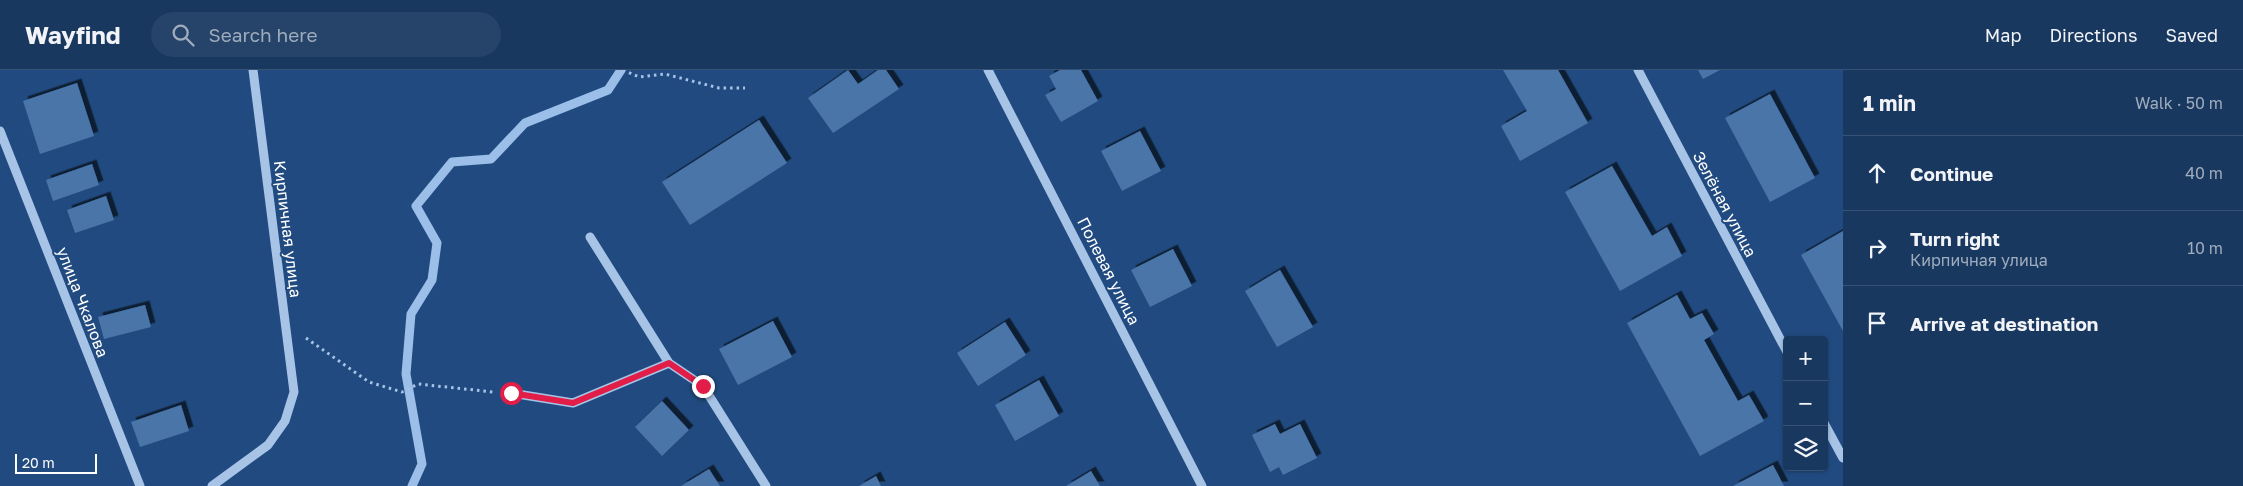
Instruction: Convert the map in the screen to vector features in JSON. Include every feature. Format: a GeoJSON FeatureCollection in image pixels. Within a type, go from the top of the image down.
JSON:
{"type":"FeatureCollection","features":[{"type":"Feature","properties":{"kind":"street","name":"Кирпичная улица"},"geometry":{"type":"LineString","coordinates":[[212,486],[268,445],[285,422],[294,392],[253,70]]}},
{"type":"Feature","properties":{"kind":"street","name":"Полевая улица"},"geometry":{"type":"LineString","coordinates":[[988,70],[1202,486]]}},
{"type":"Feature","properties":{"kind":"street","name":"Зелёная улица"},"geometry":{"type":"LineString","coordinates":[[1638,70],[1783,344]]}},
{"type":"Feature","properties":{"kind":"street","name":"улица Чкалова"},"geometry":{"type":"LineString","coordinates":[[0,131],[139,485]]}},
{"type":"Feature","properties":{"kind":"street"},"geometry":{"type":"LineString","coordinates":[[590,237],[669,363],[703,386],[766,486]]}},
{"type":"Feature","properties":{"kind":"street"},"geometry":{"type":"LineString","coordinates":[[511,393],[573,403],[669,363]]}},
{"type":"Feature","properties":{"kind":"street"},"geometry":{"type":"LineString","coordinates":[[1826,426],[1843,458]]}},
{"type":"Feature","properties":{"kind":"path"},"geometry":{"type":"LineString","coordinates":[[623,70],[639,77],[665,74],[719,88],[745,88]]}},
{"type":"Feature","properties":{"kind":"path"},"geometry":{"type":"LineString","coordinates":[[285,324],[369,382],[402,392],[418,384],[511,393]]}},
{"type":"Feature","properties":{"kind":"building"},"geometry":{"type":"Polygon","coordinates":[[[848,70],[858,84],[878,70],[886,70],[899,89],[833,133],[808,98],[848,70]]]}},
{"type":"Feature","properties":{"kind":"building"},"geometry":{"type":"Polygon","coordinates":[[[1060,70],[1081,70],[1098,101],[1061,122],[1045,95],[1056,89],[1049,76],[1060,70]]]}},
{"type":"Feature","properties":{"kind":"building"},"geometry":{"type":"Polygon","coordinates":[[[1503,70],[1558,70],[1588,123],[1520,161],[1501,126],[1527,111],[1503,70]]]}},
{"type":"Feature","properties":{"kind":"building"},"geometry":{"type":"Polygon","coordinates":[[[1698,70],[1720,70],[1703,79],[1698,70]]]}},
{"type":"Feature","properties":{"kind":"building"},"geometry":{"type":"Polygon","coordinates":[[[77,83],[94,136],[40,154],[23,101],[77,83]]]}},
{"type":"Feature","properties":{"kind":"building"},"geometry":{"type":"Polygon","coordinates":[[[1770,94],[1815,178],[1770,202],[1725,118],[1770,94]]]}},
{"type":"Feature","properties":{"kind":"building"},"geometry":{"type":"Polygon","coordinates":[[[759,120],[787,163],[690,225],[662,182],[759,120]]]}},
{"type":"Feature","properties":{"kind":"building"},"geometry":{"type":"Polygon","coordinates":[[[1140,131],[1161,171],[1122,191],[1101,151],[1140,131]]]}},
{"type":"Feature","properties":{"kind":"building"},"geometry":{"type":"Polygon","coordinates":[[[92,164],[99,185],[53,201],[46,180],[92,164]]]}},
{"type":"Feature","properties":{"kind":"building"},"geometry":{"type":"Polygon","coordinates":[[[1612,166],[1652,236],[1667,227],[1682,256],[1620,291],[1565,192],[1612,166]]]}},
{"type":"Feature","properties":{"kind":"building"},"geometry":{"type":"Polygon","coordinates":[[[106,196],[114,220],[75,233],[67,210],[106,196]]]}},
{"type":"Feature","properties":{"kind":"building"},"geometry":{"type":"Polygon","coordinates":[[[1843,231],[1843,331],[1801,255],[1843,231]]]}},
{"type":"Feature","properties":{"kind":"building"},"geometry":{"type":"Polygon","coordinates":[[[1173,249],[1192,286],[1150,307],[1131,270],[1173,249]]]}},
{"type":"Feature","properties":{"kind":"building"},"geometry":{"type":"Polygon","coordinates":[[[1280,270],[1313,327],[1277,347],[1245,291],[1280,270]]]}},
{"type":"Feature","properties":{"kind":"building"},"geometry":{"type":"Polygon","coordinates":[[[1677,295],[1690,319],[1702,313],[1714,334],[1704,340],[1738,401],[1749,395],[1764,421],[1700,456],[1627,323],[1677,295]]]}},
{"type":"Feature","properties":{"kind":"building"},"geometry":{"type":"Polygon","coordinates":[[[145,305],[151,327],[104,339],[98,317],[145,305]]]}},
{"type":"Feature","properties":{"kind":"building"},"geometry":{"type":"Polygon","coordinates":[[[773,321],[792,357],[738,385],[719,349],[773,321]]]}},
{"type":"Feature","properties":{"kind":"building"},"geometry":{"type":"Polygon","coordinates":[[[1005,322],[1026,355],[978,386],[957,353],[1005,322]]]}},
{"type":"Feature","properties":{"kind":"building"},"geometry":{"type":"Polygon","coordinates":[[[1039,380],[1059,416],[1015,441],[995,405],[1039,380]]]}},
{"type":"Feature","properties":{"kind":"building"},"geometry":{"type":"Polygon","coordinates":[[[662,401],[689,430],[662,456],[635,427],[662,401]]]}},
{"type":"Feature","properties":{"kind":"building"},"geometry":{"type":"Polygon","coordinates":[[[181,405],[189,431],[140,447],[131,422],[181,405]]]}},
{"type":"Feature","properties":{"kind":"building"},"geometry":{"type":"Polygon","coordinates":[[[1275,424],[1280,434],[1300,424],[1317,458],[1283,475],[1279,467],[1270,472],[1252,435],[1275,424]]]}},
{"type":"Feature","properties":{"kind":"building"},"geometry":{"type":"Polygon","coordinates":[[[1773,465],[1784,486],[1733,486],[1773,465]]]}},
{"type":"Feature","properties":{"kind":"building"},"geometry":{"type":"Polygon","coordinates":[[[709,469],[720,486],[681,486],[709,469]]]}},
{"type":"Feature","properties":{"kind":"building"},"geometry":{"type":"Polygon","coordinates":[[[1091,471],[1100,486],[1066,486],[1091,471]]]}},
{"type":"Feature","properties":{"kind":"building"},"geometry":{"type":"Polygon","coordinates":[[[876,476],[881,486],[859,486],[876,476]]]}},
{"type":"Feature","properties":{"kind":"waterway"},"geometry":{"type":"LineString","coordinates":[[412,486],[422,464],[406,374],[411,314],[432,280],[437,243],[416,206],[452,162],[491,159],[525,123],[608,90],[621,70]]}},
{"type":"Feature","properties":{"kind":"route"},"geometry":{"type":"LineString","coordinates":[[511,393],[573,403],[669,363],[703,386]]}}]}
